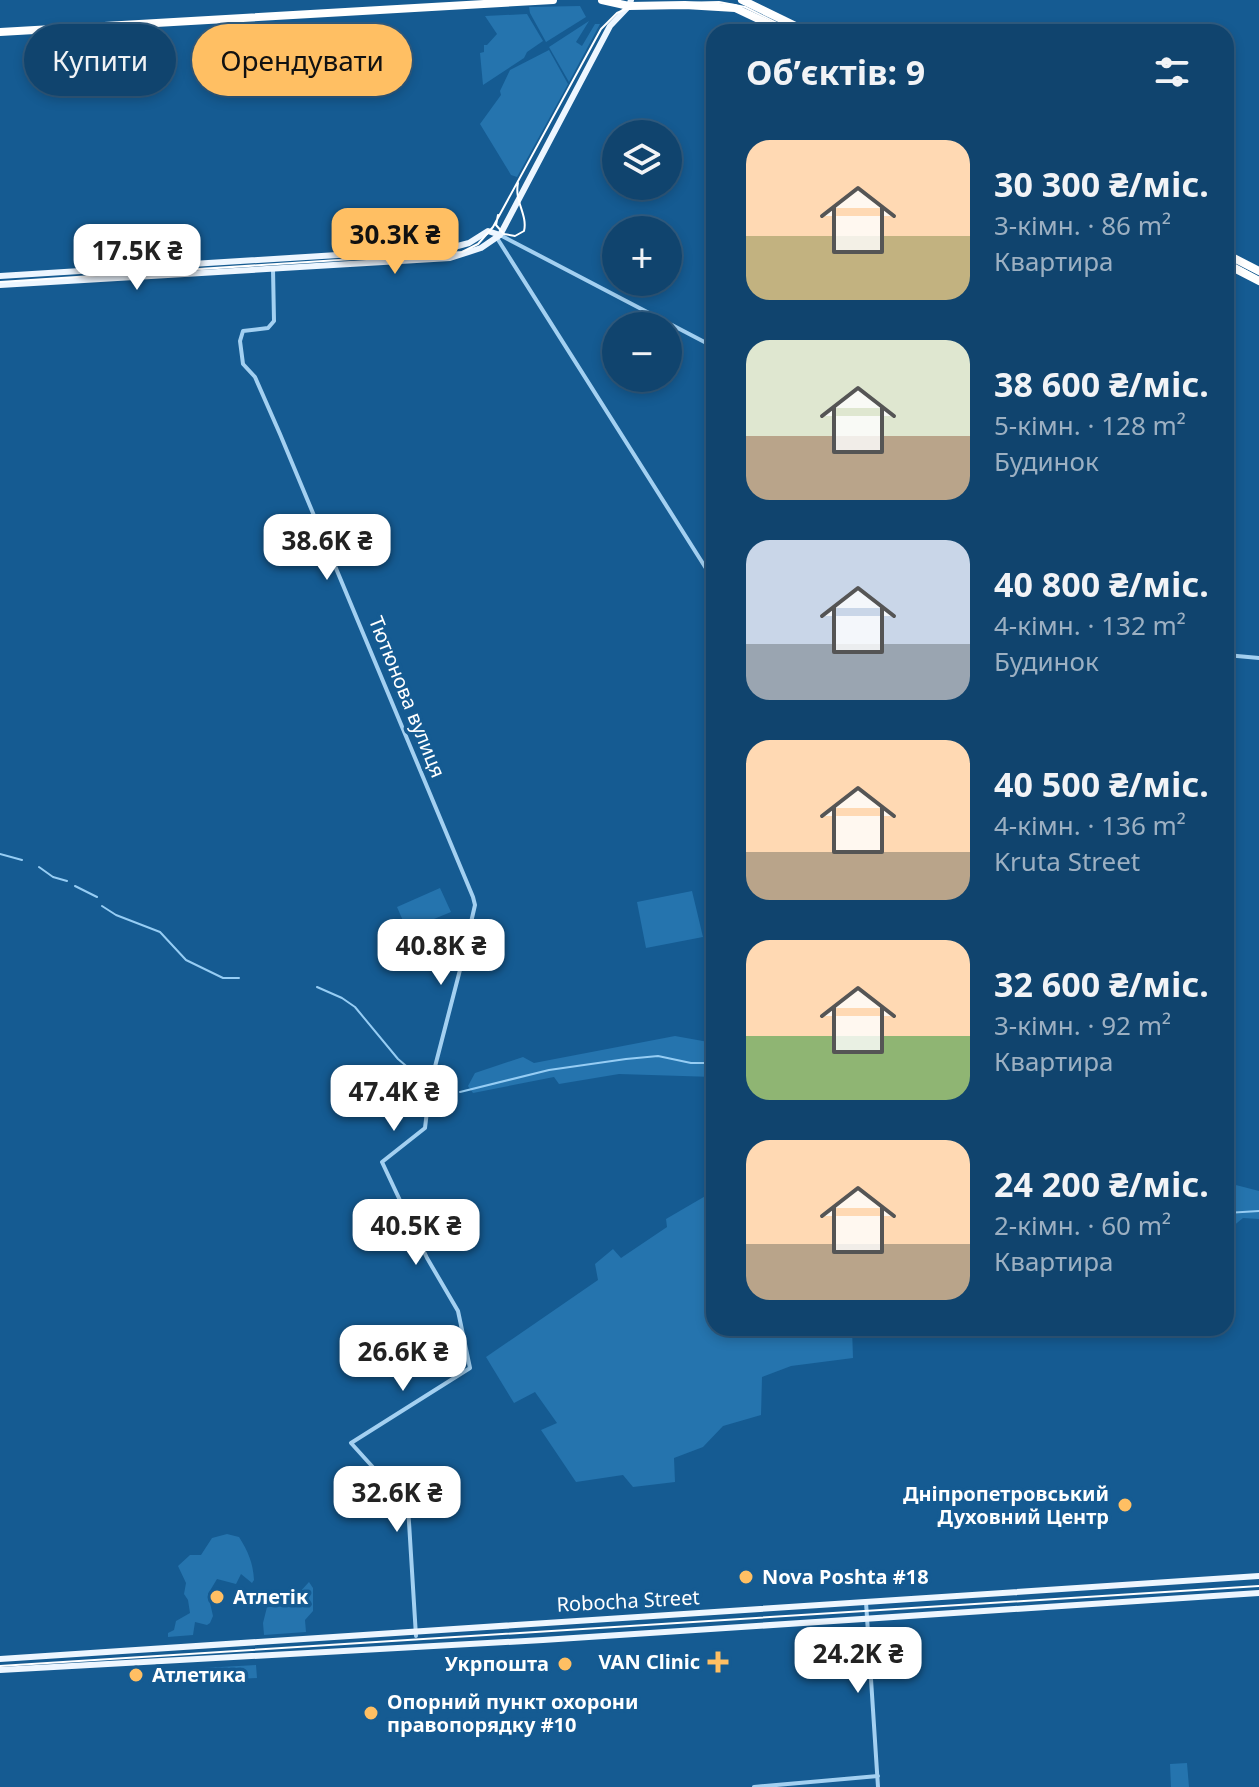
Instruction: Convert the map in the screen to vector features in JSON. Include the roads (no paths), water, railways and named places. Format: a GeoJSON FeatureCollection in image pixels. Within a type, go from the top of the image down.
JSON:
{"type":"FeatureCollection","features":[{"type":"Feature","properties":{"kind":"highway"},"geometry":{"type":"LineString","coordinates":[[0,32],[553,0]]}},
{"type":"Feature","properties":{"kind":"highway"},"geometry":{"type":"LineString","coordinates":[[602,0],[735,8],[769,24]]}},
{"type":"Feature","properties":{"kind":"highway"},"geometry":{"type":"LineString","coordinates":[[742,0],[792,24]]}},
{"type":"Feature","properties":{"kind":"highway"},"geometry":{"type":"LineString","coordinates":[[1234,258],[1259,271]]}},
{"type":"Feature","properties":{"kind":"highway"},"geometry":{"type":"LineString","coordinates":[[1234,268],[1259,281]]}},
{"type":"Feature","properties":{"kind":"main road"},"geometry":{"type":"LineString","coordinates":[[0,285],[450,258],[481,248],[498,237],[610,26],[630,3]]}},
{"type":"Feature","properties":{"kind":"main road"},"geometry":{"type":"LineString","coordinates":[[0,276],[450,248],[469,243],[488,231],[498,237]]}},
{"type":"Feature","properties":{"kind":"main road","name":"Robocha Street"},"geometry":{"type":"LineString","coordinates":[[0,1659],[416,1634],[1259,1576]]}},
{"type":"Feature","properties":{"kind":"main road","name":"Robocha Street"},"geometry":{"type":"LineString","coordinates":[[0,1670],[528,1641],[1259,1593]]}},
{"type":"Feature","properties":{"kind":"street"},"geometry":{"type":"LineString","coordinates":[[498,237],[706,343]]}},
{"type":"Feature","properties":{"kind":"street"},"geometry":{"type":"LineString","coordinates":[[498,237],[706,568]]}},
{"type":"Feature","properties":{"kind":"street","name":"Тютюнова вулиця"},"geometry":{"type":"LineString","coordinates":[[273,268],[274,321],[268,328],[243,331],[240,341],[243,364],[255,377],[475,905],[430,1086],[425,1128],[382,1162],[427,1258],[458,1311],[470,1368],[351,1443],[408,1506],[416,1634]]}},
{"type":"Feature","properties":{"kind":"street"},"geometry":{"type":"LineString","coordinates":[[1234,656],[1259,658]]}},
{"type":"Feature","properties":{"kind":"street"},"geometry":{"type":"LineString","coordinates":[[866,1602],[878,1787]]}},
{"type":"Feature","properties":{"kind":"street"},"geometry":{"type":"LineString","coordinates":[[754,1787],[878,1776]]}},
{"type":"Feature","properties":{"kind":"waterway"},"geometry":{"type":"LineString","coordinates":[[0,854],[22,860]]}},
{"type":"Feature","properties":{"kind":"waterway"},"geometry":{"type":"LineString","coordinates":[[39,867],[53,877],[67,881]]}},
{"type":"Feature","properties":{"kind":"waterway"},"geometry":{"type":"LineString","coordinates":[[75,886],[97,897]]}},
{"type":"Feature","properties":{"kind":"waterway"},"geometry":{"type":"LineString","coordinates":[[102,906],[116,915],[160,932],[186,960],[223,978],[239,978]]}},
{"type":"Feature","properties":{"kind":"waterway"},"geometry":{"type":"LineString","coordinates":[[317,987],[355,1007],[398,1059],[425,1082]]}},
{"type":"Feature","properties":{"kind":"waterway"},"geometry":{"type":"LineString","coordinates":[[460,1092],[549,1070],[626,1059],[658,1056],[706,1063]]}},
{"type":"Feature","properties":{"kind":"waterway"},"geometry":{"type":"LineString","coordinates":[[1234,1213],[1259,1211]]}},
{"type":"Feature","properties":{"kind":"tram line"},"geometry":{"type":"LineString","coordinates":[[0,282],[462,252],[478,244],[493,227],[601,29],[617,13],[637,4],[719,2],[745,7],[779,24]]}},
{"type":"Feature","properties":{"kind":"tram line"},"geometry":{"type":"LineString","coordinates":[[498,215],[496,225],[504,234],[515,236],[524,231],[518,183]]}},
{"type":"Feature","properties":{"kind":"tram line"},"geometry":{"type":"LineString","coordinates":[[1234,264],[1259,278]]}},
{"type":"Feature","properties":{"kind":"tram line"},"geometry":{"type":"LineString","coordinates":[[0,1666],[1259,1586]]}},
{"type":"Feature","properties":{"kind":"place","name":"Дніпропетровський Духовний Центр"},"geometry":{"type":"Point","coordinates":[1125,1505]}},
{"type":"Feature","properties":{"kind":"place","name":"Nova Poshta #18"},"geometry":{"type":"Point","coordinates":[746,1577]}},
{"type":"Feature","properties":{"kind":"place","name":"Атлетік"},"geometry":{"type":"Point","coordinates":[217,1597]}},
{"type":"Feature","properties":{"kind":"place","name":"VAN Clinic"},"geometry":{"type":"Point","coordinates":[718,1662]}},
{"type":"Feature","properties":{"kind":"place","name":"Укрпошта"},"geometry":{"type":"Point","coordinates":[565,1664]}},
{"type":"Feature","properties":{"kind":"place","name":"Атлетика"},"geometry":{"type":"Point","coordinates":[136,1675]}},
{"type":"Feature","properties":{"kind":"place","name":"Опорний пункт охорони правопорядку #10"},"geometry":{"type":"Point","coordinates":[371,1713]}}]}
